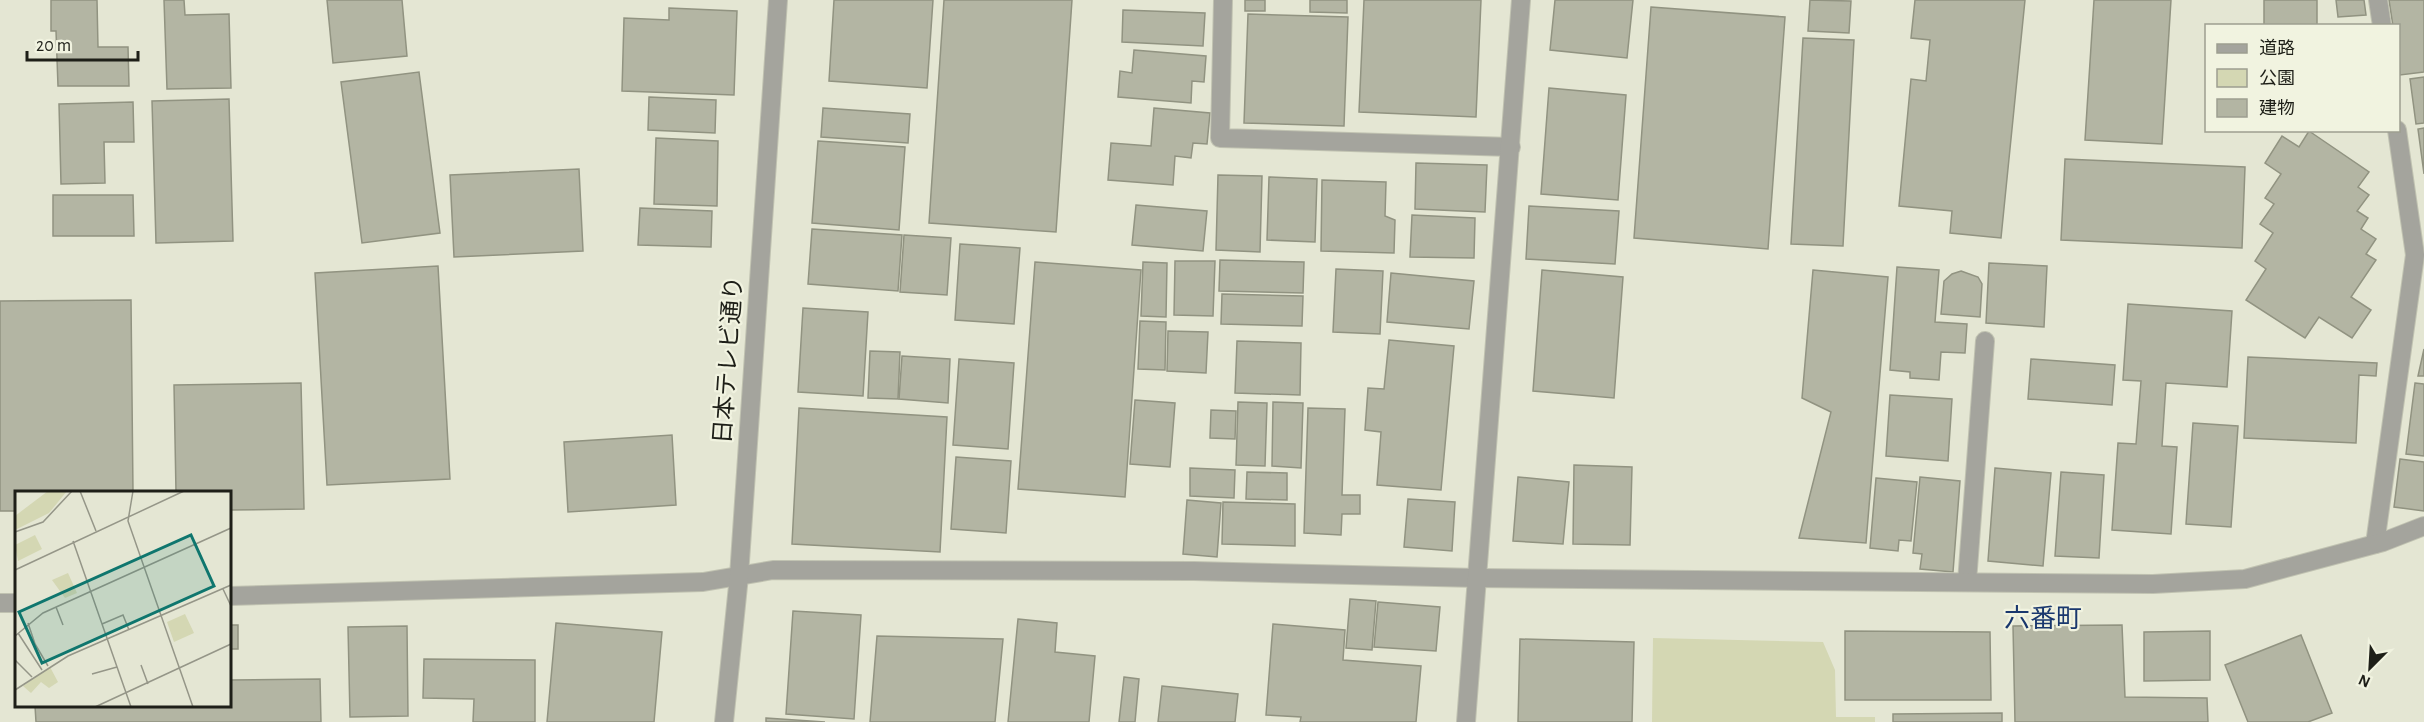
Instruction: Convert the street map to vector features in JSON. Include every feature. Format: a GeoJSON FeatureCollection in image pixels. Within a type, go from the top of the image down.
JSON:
{"type":"FeatureCollection","features":[{"type":"Feature","properties":{"kind":"street","name":"日本テレビ通り"},"geometry":{"type":"LineString","coordinates":[[724,722],[739,576],[778,0]]}},
{"type":"Feature","properties":{"kind":"street"},"geometry":{"type":"LineString","coordinates":[[1223,0],[1220,138],[1511,147]]}},
{"type":"Feature","properties":{"kind":"street"},"geometry":{"type":"LineString","coordinates":[[1466,722],[1521,0]]}},
{"type":"Feature","properties":{"kind":"street"},"geometry":{"type":"LineString","coordinates":[[2378,0],[2382,24]]}},
{"type":"Feature","properties":{"kind":"street"},"geometry":{"type":"LineString","coordinates":[[2375,544],[2415,255],[2397,132]]}},
{"type":"Feature","properties":{"kind":"street"},"geometry":{"type":"LineString","coordinates":[[1967,582],[1985,341]]}},
{"type":"Feature","properties":{"kind":"street"},"geometry":{"type":"LineString","coordinates":[[231,596],[703,582],[773,570],[1194,571],[1477,578],[2153,584],[2245,579],[2375,544],[2424,526]]}},
{"type":"Feature","properties":{"kind":"green space"},"geometry":{"type":"Polygon","coordinates":[[[1653,638],[1823,642],[1835,670],[1836,717],[1875,717],[1875,722],[1652,722],[1653,638]]]}},
{"type":"Feature","properties":{"kind":"building"},"geometry":{"type":"Polygon","coordinates":[[[51,0],[97,0],[98,47],[128,47],[129,86],[58,86],[56,31],[51,31],[51,0]]]}},
{"type":"Feature","properties":{"kind":"building"},"geometry":{"type":"Polygon","coordinates":[[[164,0],[184,0],[185,15],[229,14],[231,88],[167,89],[164,0]]]}},
{"type":"Feature","properties":{"kind":"building"},"geometry":{"type":"Polygon","coordinates":[[[327,0],[402,0],[407,56],[333,63],[327,0]]]}},
{"type":"Feature","properties":{"kind":"building"},"geometry":{"type":"Polygon","coordinates":[[[834,0],[933,0],[927,88],[829,81],[834,0]]]}},
{"type":"Feature","properties":{"kind":"building"},"geometry":{"type":"Polygon","coordinates":[[[944,0],[1072,0],[1056,232],[929,223],[944,0]]]}},
{"type":"Feature","properties":{"kind":"building"},"geometry":{"type":"Polygon","coordinates":[[[1245,0],[1265,0],[1265,11],[1245,11],[1245,0]]]}},
{"type":"Feature","properties":{"kind":"building"},"geometry":{"type":"Polygon","coordinates":[[[1310,0],[1347,0],[1347,13],[1310,12],[1310,0]]]}},
{"type":"Feature","properties":{"kind":"building"},"geometry":{"type":"Polygon","coordinates":[[[1364,0],[1481,0],[1476,117],[1359,112],[1364,0]]]}},
{"type":"Feature","properties":{"kind":"building"},"geometry":{"type":"Polygon","coordinates":[[[1555,0],[1633,0],[1627,58],[1550,50],[1555,0]]]}},
{"type":"Feature","properties":{"kind":"building"},"geometry":{"type":"Polygon","coordinates":[[[1810,0],[1851,1],[1849,33],[1808,31],[1810,0]]]}},
{"type":"Feature","properties":{"kind":"building"},"geometry":{"type":"Polygon","coordinates":[[[1915,0],[2025,0],[2001,238],[1950,233],[1952,211],[1899,206],[1911,79],[1926,81],[1930,40],[1911,38],[1915,0]]]}},
{"type":"Feature","properties":{"kind":"building"},"geometry":{"type":"Polygon","coordinates":[[[2094,0],[2171,0],[2162,144],[2085,140],[2094,0]]]}},
{"type":"Feature","properties":{"kind":"building"},"geometry":{"type":"Polygon","coordinates":[[[2264,0],[2317,0],[2317,24],[2264,24],[2264,0]]]}},
{"type":"Feature","properties":{"kind":"building"},"geometry":{"type":"Polygon","coordinates":[[[2336,0],[2364,0],[2366,15],[2338,17],[2336,0]]]}},
{"type":"Feature","properties":{"kind":"building"},"geometry":{"type":"Polygon","coordinates":[[[2389,0],[2424,0],[2424,72],[2400,75],[2400,24],[2393,24],[2389,0]]]}},
{"type":"Feature","properties":{"kind":"building"},"geometry":{"type":"Polygon","coordinates":[[[1651,7],[1785,17],[1768,249],[1634,238],[1651,7]]]}},
{"type":"Feature","properties":{"kind":"building"},"geometry":{"type":"Polygon","coordinates":[[[669,8],[737,11],[734,95],[622,91],[624,18],[669,20],[669,8]]]}},
{"type":"Feature","properties":{"kind":"building"},"geometry":{"type":"Polygon","coordinates":[[[1123,10],[1205,13],[1203,46],[1122,42],[1123,10]]]}},
{"type":"Feature","properties":{"kind":"building"},"geometry":{"type":"Polygon","coordinates":[[[1248,14],[1348,17],[1344,126],[1244,123],[1248,14]]]}},
{"type":"Feature","properties":{"kind":"building"},"geometry":{"type":"Polygon","coordinates":[[[1803,38],[1854,40],[1843,246],[1791,244],[1803,38]]]}},
{"type":"Feature","properties":{"kind":"building"},"geometry":{"type":"Polygon","coordinates":[[[1134,50],[1206,56],[1204,82],[1192,81],[1191,103],[1118,97],[1120,71],[1132,73],[1134,50]]]}},
{"type":"Feature","properties":{"kind":"building"},"geometry":{"type":"Polygon","coordinates":[[[419,72],[440,233],[362,243],[341,82],[419,72]]]}},
{"type":"Feature","properties":{"kind":"building"},"geometry":{"type":"Polygon","coordinates":[[[2424,77],[2424,123],[2416,124],[2410,79],[2424,77]]]}},
{"type":"Feature","properties":{"kind":"building"},"geometry":{"type":"Polygon","coordinates":[[[1549,88],[1626,95],[1618,200],[1541,194],[1549,88]]]}},
{"type":"Feature","properties":{"kind":"building"},"geometry":{"type":"Polygon","coordinates":[[[649,97],[716,100],[715,133],[648,130],[649,97]]]}},
{"type":"Feature","properties":{"kind":"building"},"geometry":{"type":"Polygon","coordinates":[[[229,99],[233,241],[156,243],[152,101],[229,99]]]}},
{"type":"Feature","properties":{"kind":"building"},"geometry":{"type":"Polygon","coordinates":[[[133,102],[134,142],[104,142],[105,183],[61,184],[59,104],[133,102]]]}},
{"type":"Feature","properties":{"kind":"building"},"geometry":{"type":"Polygon","coordinates":[[[823,108],[910,114],[908,143],[821,137],[823,108]]]}},
{"type":"Feature","properties":{"kind":"building"},"geometry":{"type":"Polygon","coordinates":[[[1154,108],[1210,113],[1207,144],[1193,143],[1191,158],[1175,156],[1173,185],[1108,180],[1111,143],[1151,146],[1154,108]]]}},
{"type":"Feature","properties":{"kind":"building"},"geometry":{"type":"Polygon","coordinates":[[[2424,128],[2424,174],[2418,129],[2424,128]]]}},
{"type":"Feature","properties":{"kind":"building"},"geometry":{"type":"Polygon","coordinates":[[[2310,132],[2369,172],[2358,187],[2369,195],[2357,211],[2368,218],[2361,229],[2376,239],[2366,254],[2376,260],[2351,297],[2371,310],[2352,338],[2319,317],[2305,338],[2246,300],[2266,269],[2255,261],[2273,233],[2260,224],[2274,204],[2265,198],[2281,174],[2265,163],[2282,136],[2299,147],[2310,132]]]}},
{"type":"Feature","properties":{"kind":"building"},"geometry":{"type":"Polygon","coordinates":[[[656,138],[718,141],[717,206],[654,204],[656,138]]]}},
{"type":"Feature","properties":{"kind":"building"},"geometry":{"type":"Polygon","coordinates":[[[818,141],[905,147],[899,230],[812,223],[818,141]]]}},
{"type":"Feature","properties":{"kind":"building"},"geometry":{"type":"Polygon","coordinates":[[[2065,159],[2245,167],[2242,248],[2061,240],[2065,159]]]}},
{"type":"Feature","properties":{"kind":"building"},"geometry":{"type":"Polygon","coordinates":[[[1416,163],[1487,165],[1485,212],[1415,209],[1416,163]]]}},
{"type":"Feature","properties":{"kind":"building"},"geometry":{"type":"Polygon","coordinates":[[[579,169],[583,251],[454,257],[450,175],[579,169]]]}},
{"type":"Feature","properties":{"kind":"building"},"geometry":{"type":"Polygon","coordinates":[[[1218,175],[1262,176],[1260,252],[1216,250],[1218,175]]]}},
{"type":"Feature","properties":{"kind":"building"},"geometry":{"type":"Polygon","coordinates":[[[1269,177],[1317,179],[1315,242],[1267,240],[1269,177]]]}},
{"type":"Feature","properties":{"kind":"building"},"geometry":{"type":"Polygon","coordinates":[[[1322,180],[1386,182],[1385,216],[1395,220],[1394,253],[1321,251],[1322,180]]]}},
{"type":"Feature","properties":{"kind":"building"},"geometry":{"type":"Polygon","coordinates":[[[53,195],[133,195],[134,236],[53,236],[53,195]]]}},
{"type":"Feature","properties":{"kind":"building"},"geometry":{"type":"Polygon","coordinates":[[[1136,205],[1207,211],[1203,251],[1132,245],[1136,205]]]}},
{"type":"Feature","properties":{"kind":"building"},"geometry":{"type":"Polygon","coordinates":[[[1529,206],[1619,211],[1615,264],[1526,259],[1529,206]]]}},
{"type":"Feature","properties":{"kind":"building"},"geometry":{"type":"Polygon","coordinates":[[[640,208],[712,211],[711,247],[638,245],[640,208]]]}},
{"type":"Feature","properties":{"kind":"building"},"geometry":{"type":"Polygon","coordinates":[[[1412,215],[1475,218],[1474,258],[1410,257],[1412,215]]]}},
{"type":"Feature","properties":{"kind":"building"},"geometry":{"type":"Polygon","coordinates":[[[812,229],[902,235],[898,291],[808,284],[812,229]]]}},
{"type":"Feature","properties":{"kind":"building"},"geometry":{"type":"Polygon","coordinates":[[[904,235],[951,238],[947,295],[900,292],[904,235]]]}},
{"type":"Feature","properties":{"kind":"building"},"geometry":{"type":"Polygon","coordinates":[[[960,244],[1020,248],[1014,324],[955,320],[960,244]]]}},
{"type":"Feature","properties":{"kind":"building"},"geometry":{"type":"Polygon","coordinates":[[[1220,260],[1304,262],[1303,293],[1219,291],[1220,260]]]}},
{"type":"Feature","properties":{"kind":"building"},"geometry":{"type":"Polygon","coordinates":[[[1175,261],[1215,261],[1213,316],[1174,315],[1175,261]]]}},
{"type":"Feature","properties":{"kind":"building"},"geometry":{"type":"Polygon","coordinates":[[[1035,262],[1141,270],[1125,497],[1018,489],[1035,262]]]}},
{"type":"Feature","properties":{"kind":"building"},"geometry":{"type":"Polygon","coordinates":[[[1143,262],[1167,263],[1166,317],[1141,316],[1143,262]]]}},
{"type":"Feature","properties":{"kind":"building"},"geometry":{"type":"Polygon","coordinates":[[[1989,263],[2047,266],[2044,327],[1986,323],[1989,263]]]}},
{"type":"Feature","properties":{"kind":"building"},"geometry":{"type":"Polygon","coordinates":[[[438,266],[450,479],[327,485],[315,273],[438,266]]]}},
{"type":"Feature","properties":{"kind":"building"},"geometry":{"type":"Polygon","coordinates":[[[1897,267],[1939,270],[1935,322],[1967,324],[1965,353],[1941,352],[1939,380],[1910,378],[1910,372],[1890,370],[1897,267]]]}},
{"type":"Feature","properties":{"kind":"building"},"geometry":{"type":"Polygon","coordinates":[[[1336,269],[1383,271],[1380,334],[1333,332],[1336,269]]]}},
{"type":"Feature","properties":{"kind":"building"},"geometry":{"type":"Polygon","coordinates":[[[1542,270],[1623,277],[1614,398],[1533,391],[1542,270]]]}},
{"type":"Feature","properties":{"kind":"building"},"geometry":{"type":"Polygon","coordinates":[[[1813,270],[1888,277],[1866,543],[1799,538],[1831,412],[1802,398],[1813,270]]]}},
{"type":"Feature","properties":{"kind":"building"},"geometry":{"type":"Polygon","coordinates":[[[1961,271],[1978,277],[1982,284],[1980,317],[1941,314],[1944,281],[1952,274],[1961,271]]]}},
{"type":"Feature","properties":{"kind":"building"},"geometry":{"type":"Polygon","coordinates":[[[1391,273],[1474,281],[1469,329],[1387,322],[1391,273]]]}},
{"type":"Feature","properties":{"kind":"building"},"geometry":{"type":"Polygon","coordinates":[[[1222,294],[1303,296],[1302,326],[1221,324],[1222,294]]]}},
{"type":"Feature","properties":{"kind":"building"},"geometry":{"type":"Polygon","coordinates":[[[131,300],[133,491],[15,491],[15,511],[0,511],[0,301],[131,300]]]}},
{"type":"Feature","properties":{"kind":"building"},"geometry":{"type":"Polygon","coordinates":[[[2128,304],[2232,311],[2227,387],[2166,383],[2162,446],[2177,447],[2171,534],[2112,530],[2118,443],[2136,444],[2141,381],[2123,380],[2128,304]]]}},
{"type":"Feature","properties":{"kind":"building"},"geometry":{"type":"Polygon","coordinates":[[[803,308],[868,312],[863,396],[798,392],[803,308]]]}},
{"type":"Feature","properties":{"kind":"building"},"geometry":{"type":"Polygon","coordinates":[[[1140,321],[1166,322],[1165,370],[1138,369],[1140,321]]]}},
{"type":"Feature","properties":{"kind":"building"},"geometry":{"type":"Polygon","coordinates":[[[1168,331],[1208,332],[1206,373],[1167,371],[1168,331]]]}},
{"type":"Feature","properties":{"kind":"building"},"geometry":{"type":"Polygon","coordinates":[[[1389,340],[1454,346],[1441,490],[1377,485],[1381,432],[1365,430],[1368,388],[1384,389],[1389,340]]]}},
{"type":"Feature","properties":{"kind":"building"},"geometry":{"type":"Polygon","coordinates":[[[1237,341],[1301,343],[1300,395],[1235,393],[1237,341]]]}},
{"type":"Feature","properties":{"kind":"building"},"geometry":{"type":"Polygon","coordinates":[[[2424,349],[2424,376],[2418,376],[2424,349]]]}},
{"type":"Feature","properties":{"kind":"building"},"geometry":{"type":"Polygon","coordinates":[[[870,351],[900,352],[898,399],[868,398],[870,351]]]}},
{"type":"Feature","properties":{"kind":"building"},"geometry":{"type":"Polygon","coordinates":[[[902,356],[950,359],[948,403],[899,399],[902,356]]]}},
{"type":"Feature","properties":{"kind":"building"},"geometry":{"type":"Polygon","coordinates":[[[2248,357],[2377,363],[2376,376],[2359,375],[2356,443],[2244,438],[2248,357]]]}},
{"type":"Feature","properties":{"kind":"building"},"geometry":{"type":"Polygon","coordinates":[[[959,359],[1014,363],[1008,449],[953,445],[959,359]]]}},
{"type":"Feature","properties":{"kind":"building"},"geometry":{"type":"Polygon","coordinates":[[[2031,359],[2115,365],[2112,405],[2028,399],[2031,359]]]}},
{"type":"Feature","properties":{"kind":"building"},"geometry":{"type":"Polygon","coordinates":[[[301,383],[304,509],[231,510],[231,491],[176,491],[174,385],[301,383]]]}},
{"type":"Feature","properties":{"kind":"building"},"geometry":{"type":"Polygon","coordinates":[[[2415,383],[2424,384],[2424,456],[2406,454],[2415,383]]]}},
{"type":"Feature","properties":{"kind":"building"},"geometry":{"type":"Polygon","coordinates":[[[1890,395],[1952,399],[1948,461],[1886,456],[1890,395]]]}},
{"type":"Feature","properties":{"kind":"building"},"geometry":{"type":"Polygon","coordinates":[[[1135,400],[1175,403],[1170,467],[1130,464],[1135,400]]]}},
{"type":"Feature","properties":{"kind":"building"},"geometry":{"type":"Polygon","coordinates":[[[1238,402],[1267,403],[1265,466],[1236,465],[1238,402]]]}},
{"type":"Feature","properties":{"kind":"building"},"geometry":{"type":"Polygon","coordinates":[[[1273,402],[1303,403],[1301,468],[1272,466],[1273,402]]]}},
{"type":"Feature","properties":{"kind":"building"},"geometry":{"type":"Polygon","coordinates":[[[799,408],[947,417],[940,552],[792,544],[799,408]]]}},
{"type":"Feature","properties":{"kind":"building"},"geometry":{"type":"Polygon","coordinates":[[[1308,408],[1345,409],[1342,495],[1360,495],[1360,514],[1342,514],[1341,535],[1304,533],[1308,408]]]}},
{"type":"Feature","properties":{"kind":"building"},"geometry":{"type":"Polygon","coordinates":[[[1211,410],[1236,411],[1235,439],[1210,438],[1211,410]]]}},
{"type":"Feature","properties":{"kind":"building"},"geometry":{"type":"Polygon","coordinates":[[[2193,423],[2238,426],[2231,527],[2186,524],[2193,423]]]}},
{"type":"Feature","properties":{"kind":"building"},"geometry":{"type":"Polygon","coordinates":[[[672,435],[676,505],[568,512],[564,442],[672,435]]]}},
{"type":"Feature","properties":{"kind":"building"},"geometry":{"type":"Polygon","coordinates":[[[956,457],[1011,461],[1006,533],[951,529],[956,457]]]}},
{"type":"Feature","properties":{"kind":"building"},"geometry":{"type":"Polygon","coordinates":[[[2400,459],[2424,462],[2424,511],[2394,507],[2400,459]]]}},
{"type":"Feature","properties":{"kind":"building"},"geometry":{"type":"Polygon","coordinates":[[[1574,465],[1632,467],[1630,545],[1573,544],[1574,465]]]}},
{"type":"Feature","properties":{"kind":"building"},"geometry":{"type":"Polygon","coordinates":[[[1190,468],[1235,470],[1234,498],[1190,496],[1190,468]]]}},
{"type":"Feature","properties":{"kind":"building"},"geometry":{"type":"Polygon","coordinates":[[[1995,468],[2051,473],[2043,566],[1988,561],[1995,468]]]}},
{"type":"Feature","properties":{"kind":"building"},"geometry":{"type":"Polygon","coordinates":[[[1247,472],[1287,473],[1287,500],[1246,499],[1247,472]]]}},
{"type":"Feature","properties":{"kind":"building"},"geometry":{"type":"Polygon","coordinates":[[[2061,472],[2104,475],[2099,558],[2055,556],[2061,472]]]}},
{"type":"Feature","properties":{"kind":"building"},"geometry":{"type":"Polygon","coordinates":[[[1518,477],[1569,482],[1563,544],[1513,541],[1518,477]]]}},
{"type":"Feature","properties":{"kind":"building"},"geometry":{"type":"Polygon","coordinates":[[[1920,477],[1960,481],[1953,572],[1920,569],[1922,554],[1913,553],[1920,477]]]}},
{"type":"Feature","properties":{"kind":"building"},"geometry":{"type":"Polygon","coordinates":[[[1876,478],[1917,482],[1911,541],[1899,540],[1898,551],[1870,548],[1876,478]]]}},
{"type":"Feature","properties":{"kind":"building"},"geometry":{"type":"Polygon","coordinates":[[[1408,499],[1455,502],[1452,551],[1404,547],[1408,499]]]}},
{"type":"Feature","properties":{"kind":"building"},"geometry":{"type":"Polygon","coordinates":[[[1187,500],[1221,503],[1217,557],[1183,554],[1187,500]]]}},
{"type":"Feature","properties":{"kind":"building"},"geometry":{"type":"Polygon","coordinates":[[[1223,502],[1295,504],[1295,546],[1222,544],[1223,502]]]}},
{"type":"Feature","properties":{"kind":"building"},"geometry":{"type":"Polygon","coordinates":[[[1350,599],[1376,601],[1372,650],[1346,648],[1350,599]]]}},
{"type":"Feature","properties":{"kind":"building"},"geometry":{"type":"Polygon","coordinates":[[[1378,602],[1440,607],[1436,651],[1374,647],[1378,602]]]}},
{"type":"Feature","properties":{"kind":"building"},"geometry":{"type":"Polygon","coordinates":[[[793,611],[861,615],[854,719],[786,714],[793,611]]]}},
{"type":"Feature","properties":{"kind":"building"},"geometry":{"type":"Polygon","coordinates":[[[1018,619],[1057,623],[1055,652],[1095,656],[1089,722],[1008,722],[1018,619]]]}},
{"type":"Feature","properties":{"kind":"building"},"geometry":{"type":"Polygon","coordinates":[[[556,623],[662,632],[654,722],[547,722],[556,623]]]}},
{"type":"Feature","properties":{"kind":"building"},"geometry":{"type":"Polygon","coordinates":[[[1273,624],[1345,630],[1343,660],[1421,666],[1416,722],[1300,722],[1301,717],[1266,715],[1273,624]]]}},
{"type":"Feature","properties":{"kind":"building"},"geometry":{"type":"Polygon","coordinates":[[[231,625],[238,625],[238,649],[231,649],[231,625]]]}},
{"type":"Feature","properties":{"kind":"building"},"geometry":{"type":"Polygon","coordinates":[[[2122,625],[2125,697],[2207,698],[2208,722],[2015,722],[2013,626],[2122,625]]]}},
{"type":"Feature","properties":{"kind":"building"},"geometry":{"type":"Polygon","coordinates":[[[407,626],[408,716],[350,717],[348,627],[407,626]]]}},
{"type":"Feature","properties":{"kind":"building"},"geometry":{"type":"Polygon","coordinates":[[[1845,631],[1990,632],[1991,700],[1845,700],[1845,631]]]}},
{"type":"Feature","properties":{"kind":"building"},"geometry":{"type":"Polygon","coordinates":[[[2210,631],[2210,680],[2144,681],[2144,632],[2210,631]]]}},
{"type":"Feature","properties":{"kind":"building"},"geometry":{"type":"Polygon","coordinates":[[[2301,635],[2332,713],[2308,722],[2248,722],[2225,665],[2301,635]]]}},
{"type":"Feature","properties":{"kind":"building"},"geometry":{"type":"Polygon","coordinates":[[[877,636],[1003,639],[995,722],[870,722],[877,636]]]}},
{"type":"Feature","properties":{"kind":"building"},"geometry":{"type":"Polygon","coordinates":[[[1520,639],[1634,642],[1632,722],[1518,722],[1520,639]]]}},
{"type":"Feature","properties":{"kind":"building"},"geometry":{"type":"Polygon","coordinates":[[[424,659],[535,660],[535,722],[473,722],[474,699],[423,698],[424,659]]]}},
{"type":"Feature","properties":{"kind":"building"},"geometry":{"type":"Polygon","coordinates":[[[1124,677],[1139,679],[1135,722],[1119,722],[1124,677]]]}},
{"type":"Feature","properties":{"kind":"building"},"geometry":{"type":"Polygon","coordinates":[[[320,679],[321,722],[36,722],[35,707],[231,707],[231,680],[320,679]]]}},
{"type":"Feature","properties":{"kind":"building"},"geometry":{"type":"Polygon","coordinates":[[[1162,686],[1238,694],[1235,722],[1158,722],[1162,686]]]}},
{"type":"Feature","properties":{"kind":"building"},"geometry":{"type":"Polygon","coordinates":[[[2002,713],[2002,722],[1893,722],[1893,714],[2002,713]]]}},
{"type":"Feature","properties":{"kind":"building"},"geometry":{"type":"Polygon","coordinates":[[[766,718],[825,722],[766,722],[766,718]]]}},
{"type":"Feature","properties":{"kind":"district","name":"六番町"},"geometry":{"type":"Point","coordinates":[2043,619]}}]}
